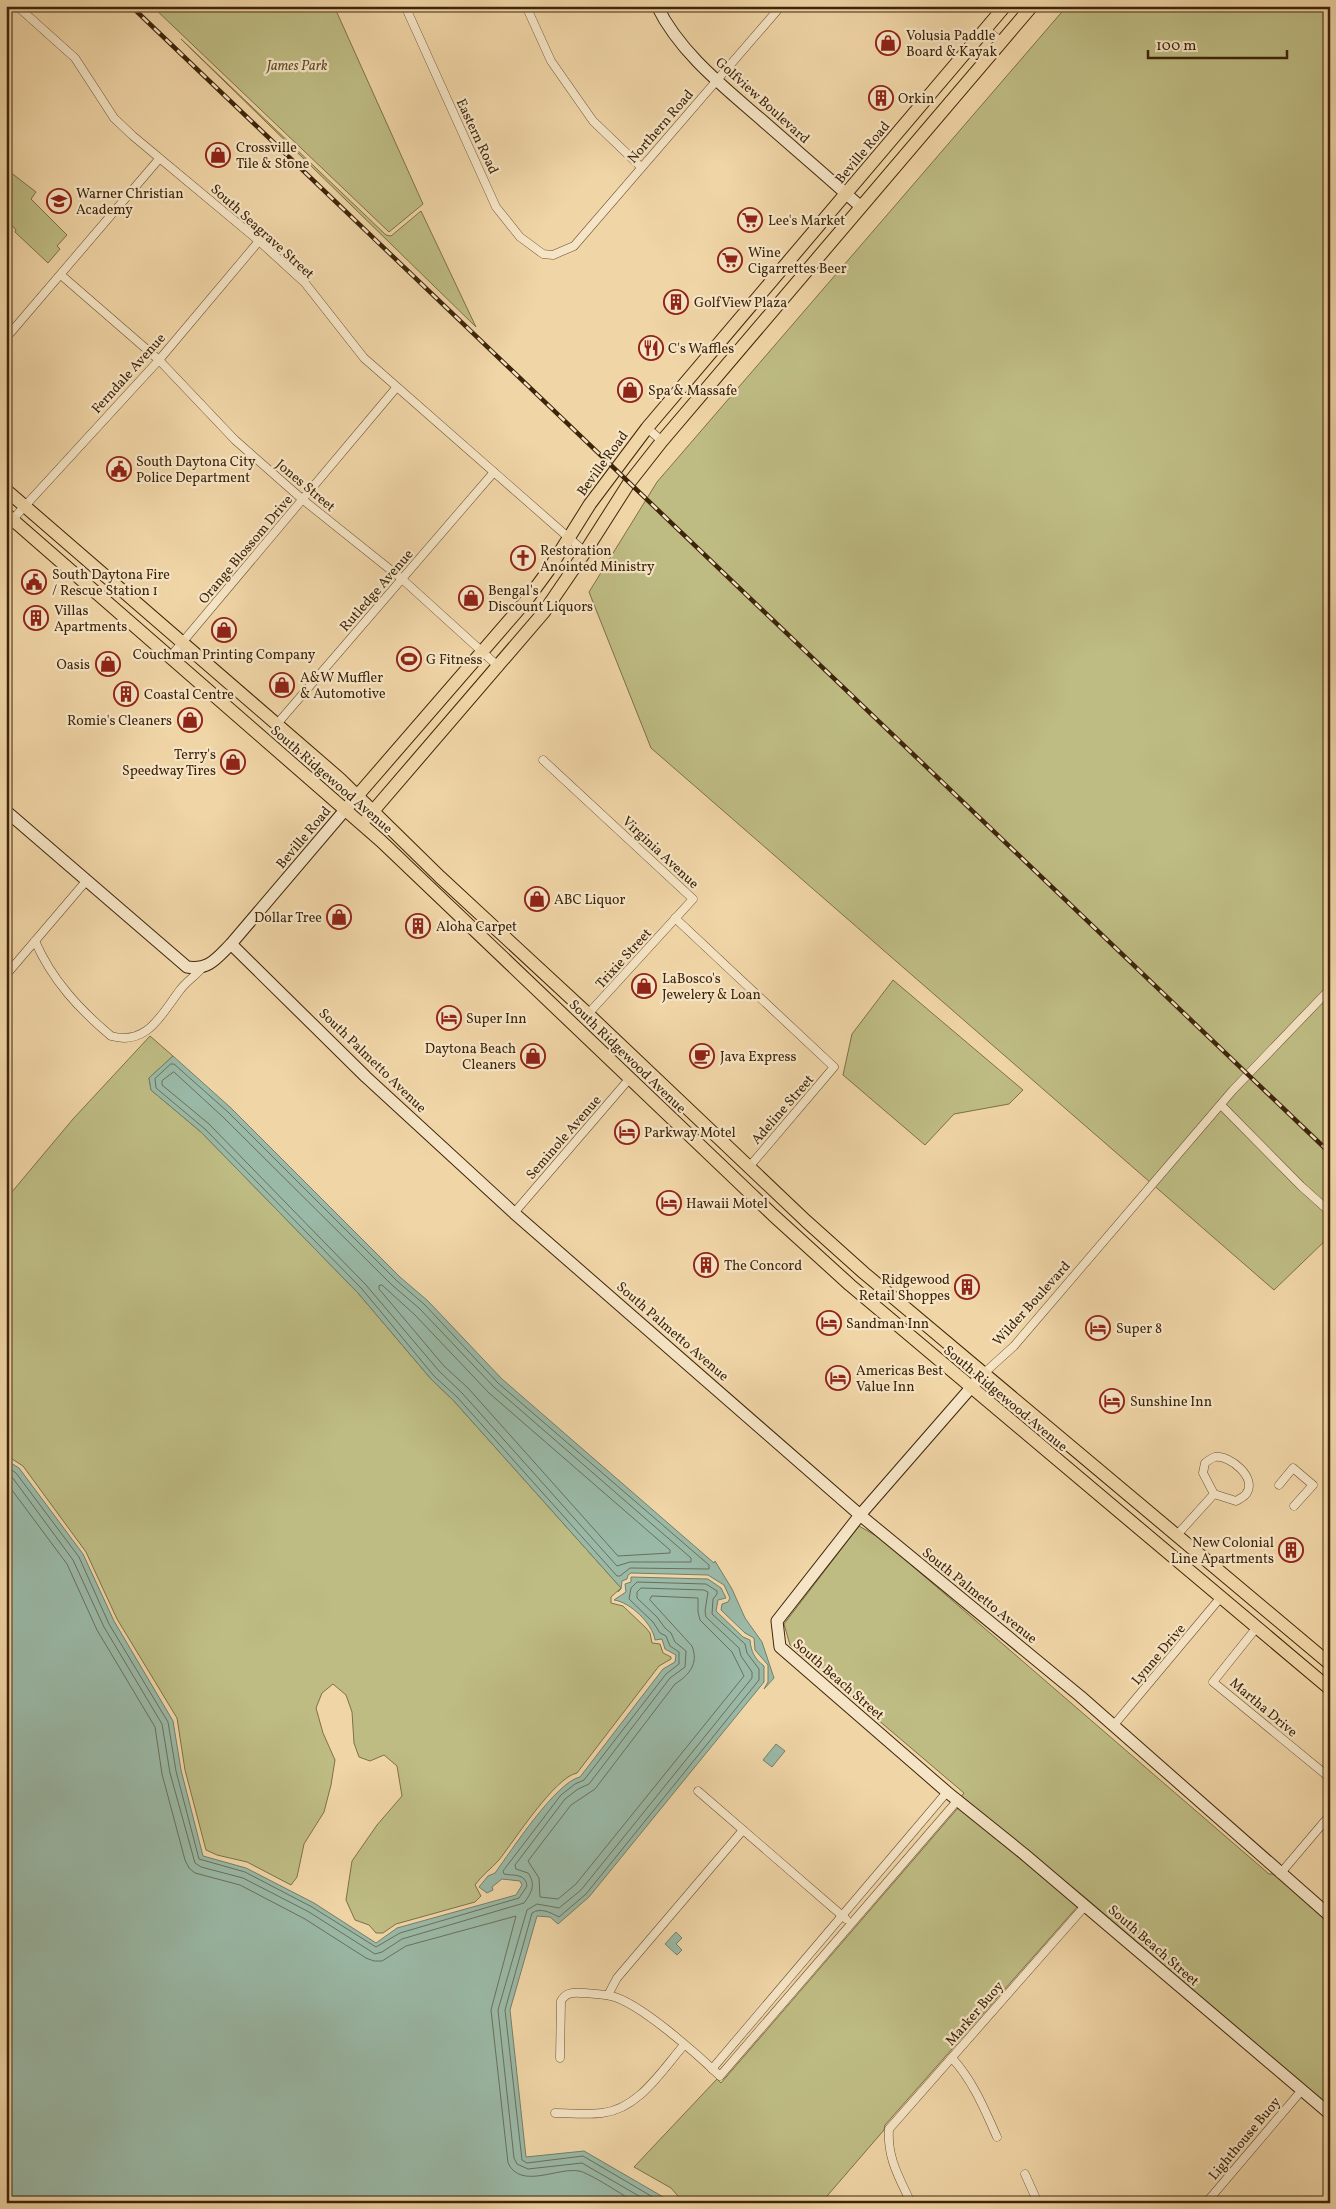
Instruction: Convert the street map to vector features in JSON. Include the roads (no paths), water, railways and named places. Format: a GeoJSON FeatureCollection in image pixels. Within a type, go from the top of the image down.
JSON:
{"type":"FeatureCollection","features":[{"type":"Feature","properties":{"kind":"main road","name":"Beville Road"},"geometry":{"type":"LineString","coordinates":[[345,810],[528,598],[570,539],[595,497],[647,428],[1005,6]]}},
{"type":"Feature","properties":{"kind":"main road"},"geometry":{"type":"LineString","coordinates":[[361,825],[544,612],[629,483],[662,441],[1032,6]]}},
{"type":"Feature","properties":{"kind":"main road","name":"South Ridgewood Avenue"},"geometry":{"type":"LineString","coordinates":[[6,490],[340,779],[749,1167],[864,1273],[982,1375],[1330,1664]]}},
{"type":"Feature","properties":{"kind":"main road","name":"South Ridgewood Avenue"},"geometry":{"type":"LineString","coordinates":[[9,517],[345,810],[850,1285],[1330,1689]]}},
{"type":"Feature","properties":{"kind":"main road"},"geometry":{"type":"LineString","coordinates":[[540,993],[550,992],[584,1010]]}},
{"type":"Feature","properties":{"kind":"main road"},"geometry":{"type":"LineString","coordinates":[[709,1154],[735,1167],[749,1167]]}},
{"type":"Feature","properties":{"kind":"street","name":"South Seagrave Street"},"geometry":{"type":"LineString","coordinates":[[17,6],[75,58],[114,118],[159,158],[259,240],[305,283],[364,358],[585,552]]}},
{"type":"Feature","properties":{"kind":"street","name":"Eastern Road"},"geometry":{"type":"LineString","coordinates":[[404,6],[496,207],[520,238],[543,254],[553,255]]}},
{"type":"Feature","properties":{"kind":"street"},"geometry":{"type":"LineString","coordinates":[[526,6],[551,61],[593,121],[641,167]]}},
{"type":"Feature","properties":{"kind":"street","name":"Golfview Boulevard"},"geometry":{"type":"LineString","coordinates":[[657,6],[665,22],[688,52],[717,81],[861,207]]}},
{"type":"Feature","properties":{"kind":"street","name":"Northern Road"},"geometry":{"type":"LineString","coordinates":[[553,255],[574,246],[781,6]]}},
{"type":"Feature","properties":{"kind":"street"},"geometry":{"type":"LineString","coordinates":[[986,29],[1002,42]]}},
{"type":"Feature","properties":{"kind":"street"},"geometry":{"type":"LineString","coordinates":[[6,338],[159,158]]}},
{"type":"Feature","properties":{"kind":"street","name":"Ferndale Avenue"},"geometry":{"type":"LineString","coordinates":[[9,517],[25,505],[159,360],[259,240]]}},
{"type":"Feature","properties":{"kind":"street","name":"Jones Street"},"geometry":{"type":"LineString","coordinates":[[61,275],[159,360],[235,440],[302,499],[402,579],[498,667]]}},
{"type":"Feature","properties":{"kind":"street","name":"Orange Blossom Drive"},"geometry":{"type":"LineString","coordinates":[[170,657],[184,643],[396,388]]}},
{"type":"Feature","properties":{"kind":"street"},"geometry":{"type":"LineString","coordinates":[[647,428],[662,441]]}},
{"type":"Feature","properties":{"kind":"street","name":"Rutledge Avenue"},"geometry":{"type":"LineString","coordinates":[[277,724],[494,472]]}},
{"type":"Feature","properties":{"kind":"street","name":"Virginia Avenue"},"geometry":{"type":"LineString","coordinates":[[544,760],[693,899],[675,918]]}},
{"type":"Feature","properties":{"kind":"street","name":"Beville Road"},"geometry":{"type":"LineString","coordinates":[[231,944],[345,810]]}},
{"type":"Feature","properties":{"kind":"street"},"geometry":{"type":"LineString","coordinates":[[6,811],[187,967],[202,968]]}},
{"type":"Feature","properties":{"kind":"street"},"geometry":{"type":"LineString","coordinates":[[6,975],[87,880]]}},
{"type":"Feature","properties":{"kind":"street","name":"Trixie Street"},"geometry":{"type":"LineString","coordinates":[[584,1010],[675,918]]}},
{"type":"Feature","properties":{"kind":"street","name":"Adeline Street"},"geometry":{"type":"LineString","coordinates":[[675,918],[834,1067],[749,1167]]}},
{"type":"Feature","properties":{"kind":"street"},"geometry":{"type":"LineString","coordinates":[[35,941],[54,978],[68,995],[111,1036],[119,1038],[141,1036],[163,1013],[181,988],[202,968],[212,963],[231,944]]}},
{"type":"Feature","properties":{"kind":"street","name":"South Palmetto Avenue"},"geometry":{"type":"LineString","coordinates":[[231,944],[366,1077],[514,1213],[860,1515],[1113,1726],[1330,1916]]}},
{"type":"Feature","properties":{"kind":"street","name":"Wilder Boulevard"},"geometry":{"type":"LineString","coordinates":[[780,1647],[777,1621],[860,1515],[982,1375],[1014,1346],[1221,1104],[1330,989]]}},
{"type":"Feature","properties":{"kind":"street","name":"Seminole Avenue"},"geometry":{"type":"LineString","coordinates":[[514,1213],[630,1078]]}},
{"type":"Feature","properties":{"kind":"street"},"geometry":{"type":"LineString","coordinates":[[1221,1104],[1301,1186],[1330,1212]]}},
{"type":"Feature","properties":{"kind":"street"},"geometry":{"type":"LineString","coordinates":[[1213,1457],[1222,1457],[1244,1471],[1249,1488],[1246,1495],[1236,1501],[1214,1494],[1203,1473],[1205,1463],[1213,1457]]}},
{"type":"Feature","properties":{"kind":"street"},"geometry":{"type":"LineString","coordinates":[[1279,1485],[1293,1468],[1313,1485],[1294,1506]]}},
{"type":"Feature","properties":{"kind":"street"},"geometry":{"type":"LineString","coordinates":[[1176,1536],[1214,1494]]}},
{"type":"Feature","properties":{"kind":"street","name":"Lynne Drive"},"geometry":{"type":"LineString","coordinates":[[1113,1726],[1221,1597]]}},
{"type":"Feature","properties":{"kind":"street","name":"Martha Drive"},"geometry":{"type":"LineString","coordinates":[[1257,1627],[1213,1682],[1330,1778]]}},
{"type":"Feature","properties":{"kind":"street","name":"South Beach Street"},"geometry":{"type":"LineString","coordinates":[[780,1647],[947,1792],[1085,1906],[1330,2114]]}},
{"type":"Feature","properties":{"kind":"street"},"geometry":{"type":"LineString","coordinates":[[698,1791],[851,1924]]}},
{"type":"Feature","properties":{"kind":"street"},"geometry":{"type":"LineString","coordinates":[[712,2069],[947,1792]]}},
{"type":"Feature","properties":{"kind":"street"},"geometry":{"type":"LineString","coordinates":[[560,2058],[561,2001],[564,1995],[570,1993],[608,1995],[630,2004],[684,2045],[720,2076],[957,1800]]}},
{"type":"Feature","properties":{"kind":"street"},"geometry":{"type":"LineString","coordinates":[[1280,1874],[1330,1815]]}},
{"type":"Feature","properties":{"kind":"street"},"geometry":{"type":"LineString","coordinates":[[608,1995],[617,1978],[743,1830]]}},
{"type":"Feature","properties":{"kind":"street","name":"Marker Buoy"},"geometry":{"type":"LineString","coordinates":[[911,2203],[893,2164],[888,2147],[889,2129],[1085,1906]]}},
{"type":"Feature","properties":{"kind":"street"},"geometry":{"type":"LineString","coordinates":[[555,2113],[603,2113],[627,2106],[645,2090],[684,2045]]}},
{"type":"Feature","properties":{"kind":"street"},"geometry":{"type":"LineString","coordinates":[[952,2058],[966,2074],[975,2089],[997,2137]]}},
{"type":"Feature","properties":{"kind":"street","name":"Lighthouse Buoy"},"geometry":{"type":"LineString","coordinates":[[1206,2203],[1302,2090]]}},
{"type":"Feature","properties":{"kind":"street"},"geometry":{"type":"LineString","coordinates":[[1025,2174],[1038,2203]]}},
{"type":"Feature","properties":{"kind":"water"},"geometry":{"type":"Polygon","coordinates":[[[173,1056],[231,1108],[400,1277],[428,1301],[502,1379],[714,1563],[715,1561],[732,1589],[745,1618],[762,1642],[774,1678],[764,1689],[768,1682],[768,1665],[755,1650],[754,1638],[745,1633],[721,1610],[722,1604],[728,1602],[730,1598],[724,1585],[708,1575],[631,1573],[627,1579],[622,1581],[621,1589],[618,1592],[621,1588],[453,1400],[431,1379],[358,1293],[201,1132],[151,1090],[149,1078],[173,1056]]]}},
{"type":"Feature","properties":{"kind":"water"},"geometry":{"type":"Polygon","coordinates":[[[6,1460],[19,1468],[83,1554],[114,1621],[173,1721],[181,1770],[203,1856],[246,1868],[314,1903],[376,1943],[397,1928],[516,1895],[522,1885],[520,1881],[502,1879],[492,1887],[493,1890],[487,1893],[479,1887],[488,1876],[495,1873],[547,1804],[570,1782],[580,1777],[663,1669],[675,1662],[676,1655],[665,1649],[662,1639],[655,1640],[650,1627],[640,1615],[627,1605],[614,1600],[626,1592],[625,1584],[631,1582],[631,1577],[708,1579],[721,1588],[726,1598],[718,1600],[716,1611],[743,1637],[750,1640],[754,1655],[764,1666],[764,1682],[589,1897],[558,1924],[550,1917],[537,1916],[510,2010],[526,2157],[584,2151],[665,2198],[670,2203],[6,2203],[6,1460]]]}},
{"type":"Feature","properties":{"kind":"water"},"geometry":{"type":"Polygon","coordinates":[[[776,1744],[785,1751],[772,1767],[763,1760],[776,1744]]]}},
{"type":"Feature","properties":{"kind":"water"},"geometry":{"type":"Polygon","coordinates":[[[676,1932],[682,1938],[676,1944],[682,1950],[677,1955],[665,1944],[676,1932]]]}},
{"type":"Feature","properties":{"kind":"railway"},"geometry":{"type":"LineString","coordinates":[[131,6],[1330,1153]]}},
{"type":"Feature","properties":{"kind":"place","name":"Volusia Paddle Board & Kayak"},"geometry":{"type":"Point","coordinates":[888,43]}},
{"type":"Feature","properties":{"kind":"place","name":"Orkin"},"geometry":{"type":"Point","coordinates":[881,98]}},
{"type":"Feature","properties":{"kind":"place","name":"Crossville Tile & Stone"},"geometry":{"type":"Point","coordinates":[218,155]}},
{"type":"Feature","properties":{"kind":"place","name":"Warner Christian Academy"},"geometry":{"type":"Point","coordinates":[59,201]}},
{"type":"Feature","properties":{"kind":"place","name":"Lee's Market"},"geometry":{"type":"Point","coordinates":[750,220]}},
{"type":"Feature","properties":{"kind":"place","name":"Wine Cigarrettes Beer"},"geometry":{"type":"Point","coordinates":[730,260]}},
{"type":"Feature","properties":{"kind":"place","name":"GolfView Plaza"},"geometry":{"type":"Point","coordinates":[676,302]}},
{"type":"Feature","properties":{"kind":"place","name":"C's Waffles"},"geometry":{"type":"Point","coordinates":[651,348]}},
{"type":"Feature","properties":{"kind":"place","name":"Spa & Massafe"},"geometry":{"type":"Point","coordinates":[630,390]}},
{"type":"Feature","properties":{"kind":"place","name":"South Daytona City Police Department"},"geometry":{"type":"Point","coordinates":[119,469]}},
{"type":"Feature","properties":{"kind":"place","name":"Restoration Anointed Ministry"},"geometry":{"type":"Point","coordinates":[523,558]}},
{"type":"Feature","properties":{"kind":"place","name":"South Daytona Fire / Rescue Station 1"},"geometry":{"type":"Point","coordinates":[34,582]}},
{"type":"Feature","properties":{"kind":"place","name":"Bengal's Discount Liquors"},"geometry":{"type":"Point","coordinates":[471,598]}},
{"type":"Feature","properties":{"kind":"place","name":"Villas Apartments"},"geometry":{"type":"Point","coordinates":[36,618]}},
{"type":"Feature","properties":{"kind":"place","name":"Couchman Printing Company"},"geometry":{"type":"Point","coordinates":[224,630]}},
{"type":"Feature","properties":{"kind":"place","name":"G Fitness"},"geometry":{"type":"Point","coordinates":[409,659]}},
{"type":"Feature","properties":{"kind":"place","name":"Oasis"},"geometry":{"type":"Point","coordinates":[108,664]}},
{"type":"Feature","properties":{"kind":"place","name":"A&W Muffler & Automotive"},"geometry":{"type":"Point","coordinates":[282,685]}},
{"type":"Feature","properties":{"kind":"place","name":"Coastal Centre"},"geometry":{"type":"Point","coordinates":[126,694]}},
{"type":"Feature","properties":{"kind":"place","name":"Romie's Cleaners"},"geometry":{"type":"Point","coordinates":[190,720]}},
{"type":"Feature","properties":{"kind":"place","name":"Terry's Speedway Tires"},"geometry":{"type":"Point","coordinates":[233,762]}},
{"type":"Feature","properties":{"kind":"place","name":"ABC Liquor"},"geometry":{"type":"Point","coordinates":[537,899]}},
{"type":"Feature","properties":{"kind":"place","name":"Dollar Tree"},"geometry":{"type":"Point","coordinates":[339,917]}},
{"type":"Feature","properties":{"kind":"place","name":"Aloha Carpet"},"geometry":{"type":"Point","coordinates":[418,926]}},
{"type":"Feature","properties":{"kind":"place","name":"LaBosco's Jewelery & Loan"},"geometry":{"type":"Point","coordinates":[644,986]}},
{"type":"Feature","properties":{"kind":"place","name":"Super Inn"},"geometry":{"type":"Point","coordinates":[449,1018]}},
{"type":"Feature","properties":{"kind":"place","name":"Daytona Beach Cleaners"},"geometry":{"type":"Point","coordinates":[533,1056]}},
{"type":"Feature","properties":{"kind":"place","name":"Java Express"},"geometry":{"type":"Point","coordinates":[702,1056]}},
{"type":"Feature","properties":{"kind":"place","name":"Parkway Motel"},"geometry":{"type":"Point","coordinates":[627,1132]}},
{"type":"Feature","properties":{"kind":"place","name":"Hawaii Motel"},"geometry":{"type":"Point","coordinates":[669,1203]}},
{"type":"Feature","properties":{"kind":"place","name":"The Concord"},"geometry":{"type":"Point","coordinates":[706,1265]}},
{"type":"Feature","properties":{"kind":"place","name":"Ridgewood Retail Shoppes"},"geometry":{"type":"Point","coordinates":[967,1287]}},
{"type":"Feature","properties":{"kind":"place","name":"Sandman Inn"},"geometry":{"type":"Point","coordinates":[829,1323]}},
{"type":"Feature","properties":{"kind":"place","name":"Super 8"},"geometry":{"type":"Point","coordinates":[1098,1328]}},
{"type":"Feature","properties":{"kind":"place","name":"Americas Best Value Inn"},"geometry":{"type":"Point","coordinates":[838,1378]}},
{"type":"Feature","properties":{"kind":"place","name":"Sunshine Inn"},"geometry":{"type":"Point","coordinates":[1112,1401]}},
{"type":"Feature","properties":{"kind":"place","name":"New Colonial Line Apartments"},"geometry":{"type":"Point","coordinates":[1291,1550]}},
{"type":"Feature","properties":{"kind":"park label","name":"James Park"},"geometry":{"type":"Point","coordinates":[297,65]}}]}
